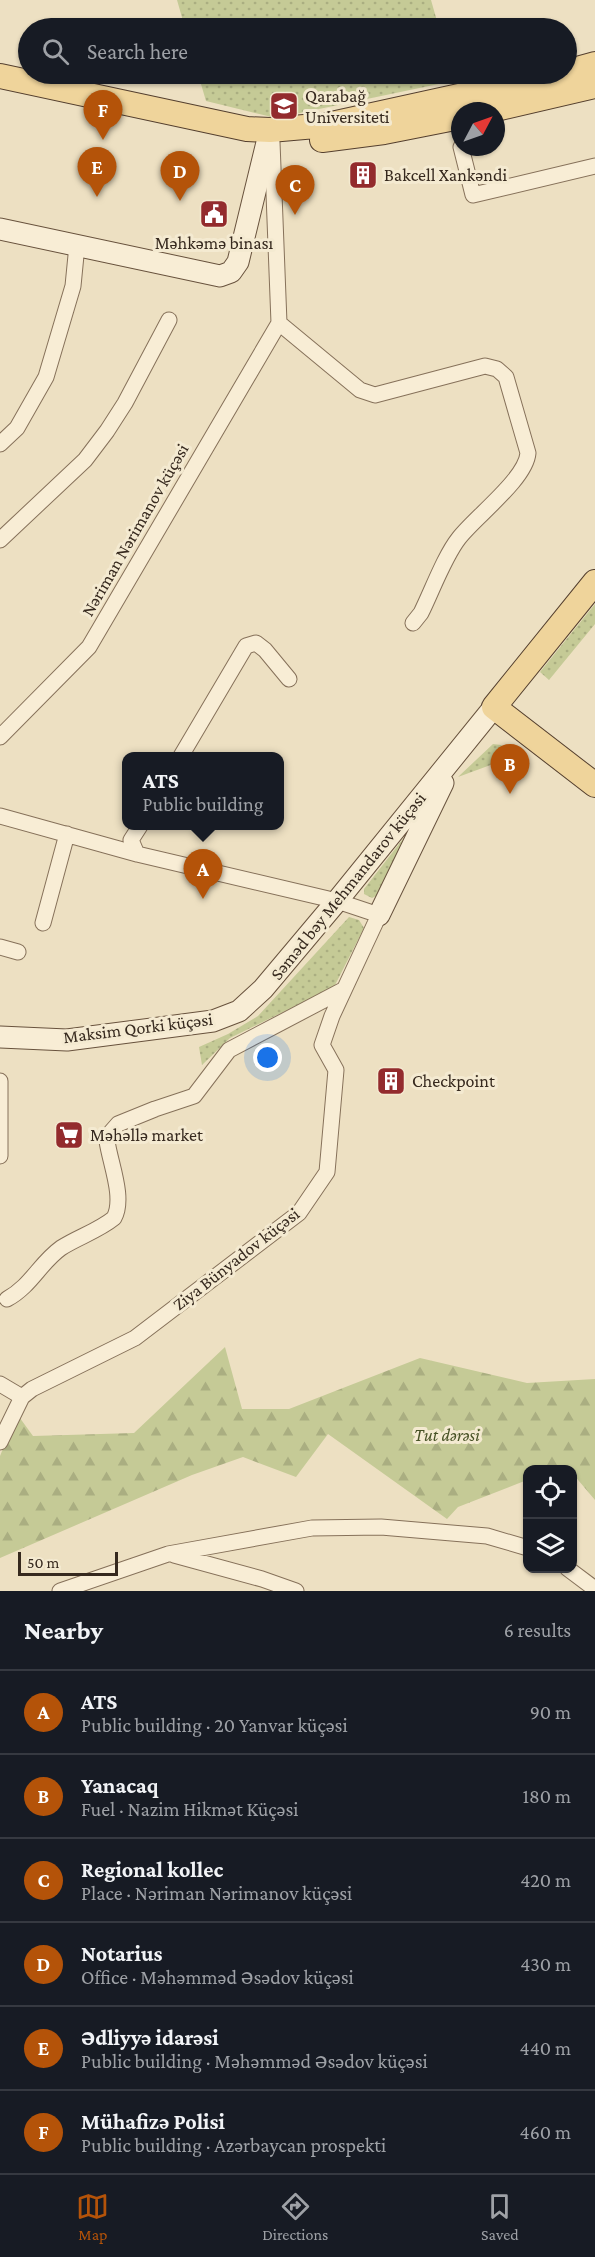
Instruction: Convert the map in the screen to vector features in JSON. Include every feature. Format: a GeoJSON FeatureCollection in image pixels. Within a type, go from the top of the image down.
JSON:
{"type":"FeatureCollection","features":[{"type":"Feature","properties":{"kind":"main road"},"geometry":{"type":"LineString","coordinates":[[577,69],[595,64]]}},
{"type":"Feature","properties":{"kind":"main road"},"geometry":{"type":"LineString","coordinates":[[0,76],[18,80]]}},
{"type":"Feature","properties":{"kind":"main road"},"geometry":{"type":"LineString","coordinates":[[37,84],[247,129],[270,130],[327,125],[519,93],[595,86]]}},
{"type":"Feature","properties":{"kind":"main road"},"geometry":{"type":"LineString","coordinates":[[503,102],[538,84]]}},
{"type":"Feature","properties":{"kind":"main road"},"geometry":{"type":"LineString","coordinates":[[270,130],[298,139],[327,140],[384,132],[451,118]]}},
{"type":"Feature","properties":{"kind":"main road"},"geometry":{"type":"LineString","coordinates":[[0,229],[220,276],[231,272],[238,262],[270,130]]}},
{"type":"Feature","properties":{"kind":"main road","name":"Səməd bəy Mehmandarov küçəsi"},"geometry":{"type":"LineString","coordinates":[[239,1011],[263,989],[338,901],[456,752],[496,708],[595,582]]}},
{"type":"Feature","properties":{"kind":"main road"},"geometry":{"type":"LineString","coordinates":[[496,708],[595,785]]}},
{"type":"Feature","properties":{"kind":"main road","name":"Ziya Bünyadov küçəsi"},"geometry":{"type":"LineString","coordinates":[[379,915],[456,752]]}},
{"type":"Feature","properties":{"kind":"main road","name":"Maksim Qorki küçəsi"},"geometry":{"type":"LineString","coordinates":[[0,1037],[67,1040],[213,1021],[239,1011]]}},
{"type":"Feature","properties":{"kind":"street"},"geometry":{"type":"LineString","coordinates":[[270,130],[273,149],[279,323],[360,390],[375,395],[485,366],[497,369],[506,377],[528,460],[514,480],[459,537],[421,613],[413,624]]}},
{"type":"Feature","properties":{"kind":"street"},"geometry":{"type":"LineString","coordinates":[[463,156],[473,195],[595,166]]}},
{"type":"Feature","properties":{"kind":"street"},"geometry":{"type":"LineString","coordinates":[[0,444],[17,428],[46,377],[73,286],[77,245]]}},
{"type":"Feature","properties":{"kind":"street"},"geometry":{"type":"LineString","coordinates":[[0,540],[85,460],[124,403],[169,320]]}},
{"type":"Feature","properties":{"kind":"street","name":"Nəriman Nərimanov küçəsi"},"geometry":{"type":"LineString","coordinates":[[0,737],[89,647],[279,323]]}},
{"type":"Feature","properties":{"kind":"street"},"geometry":{"type":"LineString","coordinates":[[183,752],[246,646],[256,643],[265,650],[289,679]]}},
{"type":"Feature","properties":{"kind":"street"},"geometry":{"type":"LineString","coordinates":[[0,816],[137,854],[338,901],[379,915]]}},
{"type":"Feature","properties":{"kind":"street"},"geometry":{"type":"LineString","coordinates":[[137,830],[131,840],[137,854]]}},
{"type":"Feature","properties":{"kind":"street"},"geometry":{"type":"LineString","coordinates":[[44,923],[67,834]]}},
{"type":"Feature","properties":{"kind":"street","name":"Ziya Bünyadov küçəsi"},"geometry":{"type":"LineString","coordinates":[[22,1396],[135,1338],[299,1213],[327,1172],[336,1070],[322,1045],[343,990],[379,915]]}},
{"type":"Feature","properties":{"kind":"street"},"geometry":{"type":"LineString","coordinates":[[0,947],[18,952]]}},
{"type":"Feature","properties":{"kind":"street"},"geometry":{"type":"LineString","coordinates":[[7,1299],[26,1286],[35,1273],[60,1249],[114,1218],[119,1210],[119,1200],[107,1141],[118,1124],[194,1096],[229,1050],[343,990]]}},
{"type":"Feature","properties":{"kind":"street"},"geometry":{"type":"LineString","coordinates":[[0,1081],[0,1156]]}},
{"type":"Feature","properties":{"kind":"street"},"geometry":{"type":"LineString","coordinates":[[0,1384],[22,1396],[0,1442]]}},
{"type":"Feature","properties":{"kind":"street"},"geometry":{"type":"LineString","coordinates":[[60,1591],[168,1554],[312,1528],[381,1527],[487,1536],[523,1547]]}},
{"type":"Feature","properties":{"kind":"street"},"geometry":{"type":"LineString","coordinates":[[168,1554],[262,1579],[296,1591]]}},
{"type":"Feature","properties":{"kind":"street"},"geometry":{"type":"LineString","coordinates":[[573,1573],[595,1589]]}},
{"type":"Feature","properties":{"kind":"green space"},"geometry":{"type":"Polygon","coordinates":[[[177,0],[431,0],[436,18],[182,18],[177,0]]]}},
{"type":"Feature","properties":{"kind":"green space"},"geometry":{"type":"Polygon","coordinates":[[[201,84],[439,84],[276,118],[206,101],[201,84]]]}},
{"type":"Feature","properties":{"kind":"green space"},"geometry":{"type":"Polygon","coordinates":[[[595,604],[595,624],[549,680],[540,672],[595,604]]]}},
{"type":"Feature","properties":{"kind":"green space"},"geometry":{"type":"Polygon","coordinates":[[[493,744],[501,745],[518,757],[513,765],[496,763],[458,777],[493,744]]]}},
{"type":"Feature","properties":{"kind":"green space"},"geometry":{"type":"Polygon","coordinates":[[[406,835],[376,896],[372,898],[364,894],[364,889],[406,835]]]}},
{"type":"Feature","properties":{"kind":"green space"},"geometry":{"type":"Polygon","coordinates":[[[349,917],[359,920],[364,928],[334,987],[230,1038],[202,1065],[199,1047],[228,1034],[258,1016],[349,917]]]}},
{"type":"Feature","properties":{"kind":"green space","name":"Tut dərəsi"},"geometry":{"type":"Polygon","coordinates":[[[225,1347],[242,1409],[289,1409],[420,1358],[527,1383],[595,1379],[595,1500],[577,1479],[577,1465],[523,1465],[523,1482],[458,1507],[447,1519],[328,1434],[296,1477],[243,1457],[192,1475],[0,1558],[0,1456],[17,1414],[33,1436],[134,1433],[225,1347]]]}},
{"type":"Feature","properties":{"kind":"place","name":"Qarabağ Universiteti"},"geometry":{"type":"Point","coordinates":[284,106]}},
{"type":"Feature","properties":{"kind":"place","name":"Mühafizə Polisi"},"geometry":{"type":"Point","coordinates":[103,140]}},
{"type":"Feature","properties":{"kind":"place","name":"Bakcell Xankəndi"},"geometry":{"type":"Point","coordinates":[363,175]}},
{"type":"Feature","properties":{"kind":"place","name":"Ədliyyə idarəsi"},"geometry":{"type":"Point","coordinates":[97,197]}},
{"type":"Feature","properties":{"kind":"place","name":"Notarius"},"geometry":{"type":"Point","coordinates":[180,201]}},
{"type":"Feature","properties":{"kind":"place","name":"Məhkəmə binası"},"geometry":{"type":"Point","coordinates":[214,214]}},
{"type":"Feature","properties":{"kind":"place","name":"Regional kollec"},"geometry":{"type":"Point","coordinates":[295,215]}},
{"type":"Feature","properties":{"kind":"place","name":"Yanacaq"},"geometry":{"type":"Point","coordinates":[510,794]}},
{"type":"Feature","properties":{"kind":"place","name":"ATS"},"geometry":{"type":"Point","coordinates":[203,899]}},
{"type":"Feature","properties":{"kind":"place","name":"Checkpoint"},"geometry":{"type":"Point","coordinates":[391,1081]}},
{"type":"Feature","properties":{"kind":"place","name":"Məhəllə market"},"geometry":{"type":"Point","coordinates":[69,1135]}}]}
